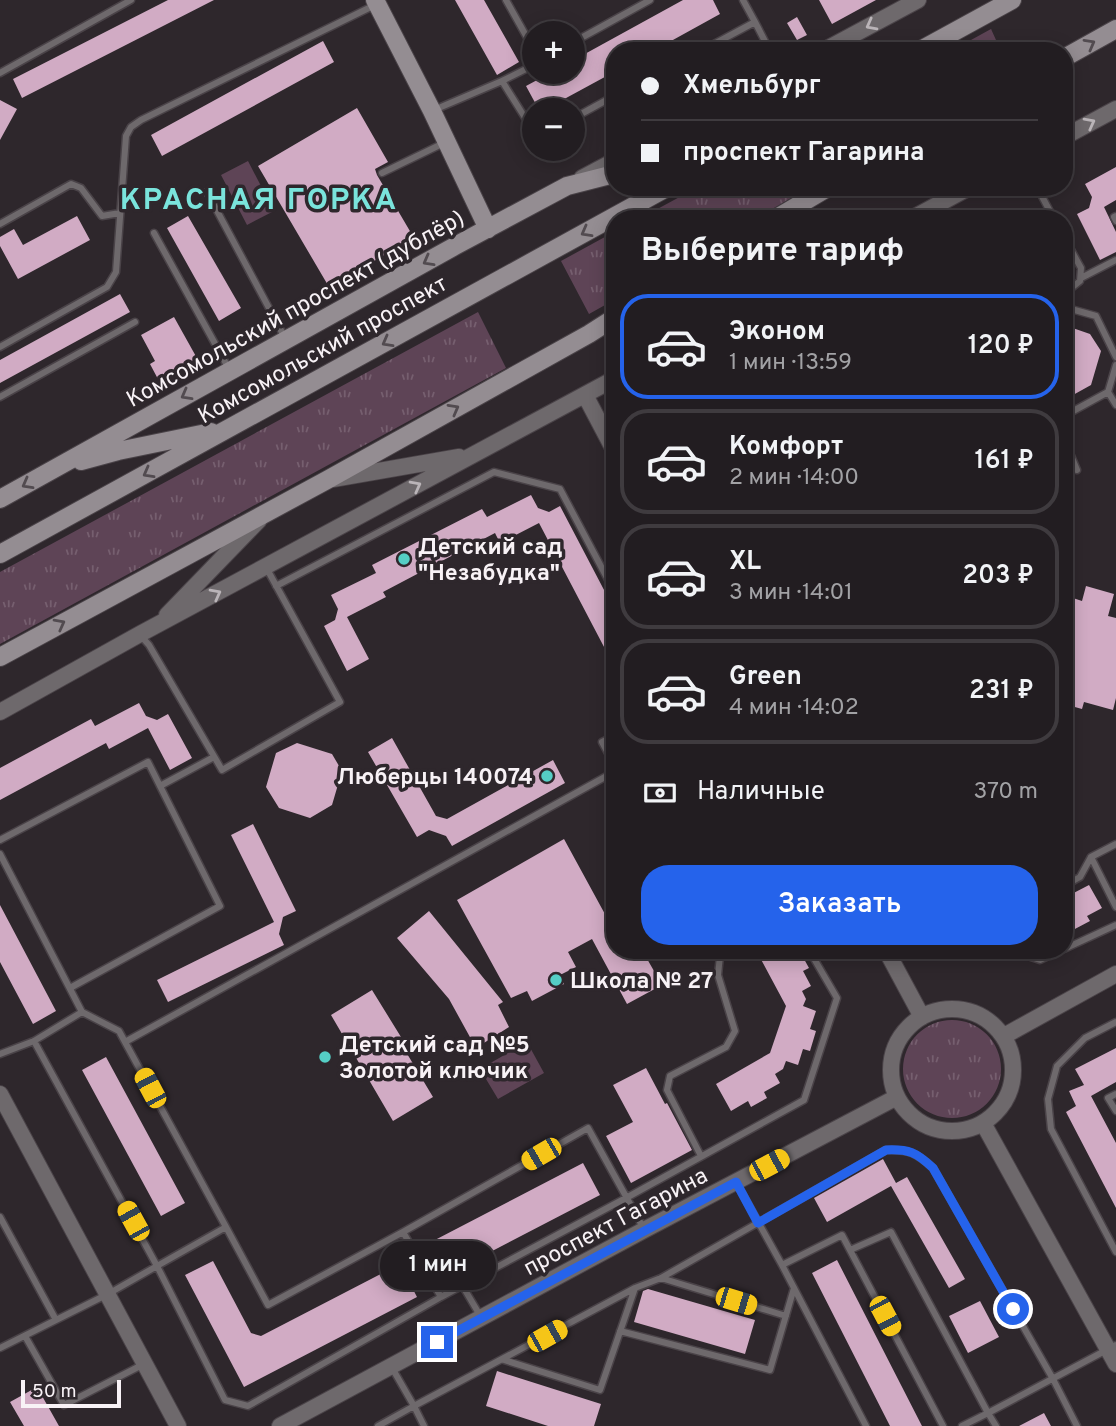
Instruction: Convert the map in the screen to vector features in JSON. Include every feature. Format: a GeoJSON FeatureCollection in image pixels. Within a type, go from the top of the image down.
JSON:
{"type":"FeatureCollection","features":[{"type":"Feature","properties":{"kind":"main road"},"geometry":{"type":"LineString","coordinates":[[935,42],[1012,0]]}},
{"type":"Feature","properties":{"kind":"main road"},"geometry":{"type":"LineString","coordinates":[[376,2],[488,229]]}},
{"type":"Feature","properties":{"kind":"main road"},"geometry":{"type":"LineString","coordinates":[[1073,53],[1116,29]]}},
{"type":"Feature","properties":{"kind":"main road"},"geometry":{"type":"LineString","coordinates":[[567,186],[606,176]]}},
{"type":"Feature","properties":{"kind":"main road","name":"Комсомольский проспект (дублёр)"},"geometry":{"type":"LineString","coordinates":[[0,499],[567,186]]}},
{"type":"Feature","properties":{"kind":"main road","name":"Комсомольский проспект"},"geometry":{"type":"LineString","coordinates":[[626,210],[652,196]]}},
{"type":"Feature","properties":{"kind":"main road"},"geometry":{"type":"LineString","coordinates":[[790,210],[813,196]]}},
{"type":"Feature","properties":{"kind":"main road","name":"Комсомольский проспект"},"geometry":{"type":"LineString","coordinates":[[0,554],[606,221]]}},
{"type":"Feature","properties":{"kind":"main road"},"geometry":{"type":"LineString","coordinates":[[0,657],[327,480],[606,323]]}},
{"type":"Feature","properties":{"kind":"main road"},"geometry":{"type":"LineString","coordinates":[[54,469],[118,451],[229,429]]}},
{"type":"Feature","properties":{"kind":"street"},"geometry":{"type":"LineString","coordinates":[[840,42],[918,0]]}},
{"type":"Feature","properties":{"kind":"street"},"geometry":{"type":"LineString","coordinates":[[1073,132],[1116,109]]}},
{"type":"Feature","properties":{"kind":"street","name":"Комсомольский проспект (дублёр)"},"geometry":{"type":"LineString","coordinates":[[567,186],[606,165]]}},
{"type":"Feature","properties":{"kind":"street"},"geometry":{"type":"LineString","coordinates":[[928,210],[953,196]]}},
{"type":"Feature","properties":{"kind":"street"},"geometry":{"type":"LineString","coordinates":[[795,210],[804,201]]}},
{"type":"Feature","properties":{"kind":"street"},"geometry":{"type":"LineString","coordinates":[[0,712],[606,383]]}},
{"type":"Feature","properties":{"kind":"street"},"geometry":{"type":"LineString","coordinates":[[585,395],[606,435]]}},
{"type":"Feature","properties":{"kind":"street"},"geometry":{"type":"LineString","coordinates":[[327,480],[474,454]]}},
{"type":"Feature","properties":{"kind":"street"},"geometry":{"type":"LineString","coordinates":[[156,627],[266,513]]}},
{"type":"Feature","properties":{"kind":"street"},"geometry":{"type":"LineString","coordinates":[[891,959],[922,1017]]}},
{"type":"Feature","properties":{"kind":"street"},"geometry":{"type":"LineString","coordinates":[[1004,1036],[1116,974]]}},
{"type":"Feature","properties":{"kind":"street"},"geometry":{"type":"LineString","coordinates":[[958,1009],[975,1013],[991,1022],[1004,1036],[1012,1054],[1014,1074],[1009,1094],[998,1111],[983,1123],[959,1131],[934,1129],[913,1116],[898,1097],[892,1079],[894,1052],[907,1028],[922,1017],[939,1010],[958,1009]]}},
{"type":"Feature","properties":{"kind":"street"},"geometry":{"type":"LineString","coordinates":[[0,1094],[178,1426]]}},
{"type":"Feature","properties":{"kind":"street","name":"проспект Гагарина"},"geometry":{"type":"LineString","coordinates":[[280,1426],[898,1097]]}},
{"type":"Feature","properties":{"kind":"street"},"geometry":{"type":"LineString","coordinates":[[983,1123],[1113,1353]]}},
{"type":"Feature","properties":{"kind":"lane"},"geometry":{"type":"LineString","coordinates":[[0,73],[131,0]]}},
{"type":"Feature","properties":{"kind":"lane"},"geometry":{"type":"LineString","coordinates":[[506,0],[522,29]]}},
{"type":"Feature","properties":{"kind":"lane"},"geometry":{"type":"LineString","coordinates":[[585,36],[650,0]]}},
{"type":"Feature","properties":{"kind":"lane"},"geometry":{"type":"LineString","coordinates":[[743,0],[766,42]]}},
{"type":"Feature","properties":{"kind":"lane"},"geometry":{"type":"LineString","coordinates":[[0,347],[107,287],[116,272],[126,136],[131,127],[376,2]]}},
{"type":"Feature","properties":{"kind":"lane"},"geometry":{"type":"LineString","coordinates":[[718,42],[755,22]]}},
{"type":"Feature","properties":{"kind":"lane"},"geometry":{"type":"LineString","coordinates":[[432,111],[522,71]]}},
{"type":"Feature","properties":{"kind":"lane"},"geometry":{"type":"LineString","coordinates":[[502,81],[522,113]]}},
{"type":"Feature","properties":{"kind":"lane"},"geometry":{"type":"LineString","coordinates":[[585,111],[606,100]]}},
{"type":"Feature","properties":{"kind":"lane"},"geometry":{"type":"LineString","coordinates":[[382,173],[447,142]]}},
{"type":"Feature","properties":{"kind":"lane"},"geometry":{"type":"LineString","coordinates":[[0,225],[71,184],[81,188],[102,216],[120,214]]}},
{"type":"Feature","properties":{"kind":"lane"},"geometry":{"type":"LineString","coordinates":[[207,192],[286,340]]}},
{"type":"Feature","properties":{"kind":"lane"},"geometry":{"type":"LineString","coordinates":[[154,233],[229,371]]}},
{"type":"Feature","properties":{"kind":"lane"},"geometry":{"type":"LineString","coordinates":[[1073,252],[1082,268],[1080,281],[1073,287]]}},
{"type":"Feature","properties":{"kind":"lane"},"geometry":{"type":"LineString","coordinates":[[1081,278],[1116,260]]}},
{"type":"Feature","properties":{"kind":"lane"},"geometry":{"type":"LineString","coordinates":[[1073,310],[1096,316],[1116,358]]}},
{"type":"Feature","properties":{"kind":"lane"},"geometry":{"type":"LineString","coordinates":[[0,397],[135,322]]}},
{"type":"Feature","properties":{"kind":"lane"},"geometry":{"type":"LineString","coordinates":[[1073,411],[1108,392],[1116,365]]}},
{"type":"Feature","properties":{"kind":"lane"},"geometry":{"type":"LineString","coordinates":[[1108,392],[1116,405]]}},
{"type":"Feature","properties":{"kind":"lane"},"geometry":{"type":"LineString","coordinates":[[1073,460],[1077,470]]}},
{"type":"Feature","properties":{"kind":"lane"},"geometry":{"type":"LineString","coordinates":[[276,586],[494,472],[560,489],[606,576]]}},
{"type":"Feature","properties":{"kind":"lane"},"geometry":{"type":"LineString","coordinates":[[140,634],[222,770],[340,702],[266,567]]}},
{"type":"Feature","properties":{"kind":"lane"},"geometry":{"type":"LineString","coordinates":[[160,786],[214,757]]}},
{"type":"Feature","properties":{"kind":"lane"},"geometry":{"type":"LineString","coordinates":[[0,840],[148,762],[220,906],[70,988]]}},
{"type":"Feature","properties":{"kind":"lane"},"geometry":{"type":"LineString","coordinates":[[125,1042],[606,776]]}},
{"type":"Feature","properties":{"kind":"lane"},"geometry":{"type":"LineString","coordinates":[[1073,881],[1080,877],[1091,857],[1116,844]]}},
{"type":"Feature","properties":{"kind":"lane"},"geometry":{"type":"LineString","coordinates":[[0,854],[82,1012],[119,1031],[268,1305],[588,1128],[644,1230]]}},
{"type":"Feature","properties":{"kind":"lane"},"geometry":{"type":"LineString","coordinates":[[1091,857],[1116,907]]}},
{"type":"Feature","properties":{"kind":"lane"},"geometry":{"type":"LineString","coordinates":[[1073,945],[1116,925]]}},
{"type":"Feature","properties":{"kind":"lane"},"geometry":{"type":"LineString","coordinates":[[701,1156],[667,1090],[670,1076],[726,1047],[735,1031],[718,975],[718,959]]}},
{"type":"Feature","properties":{"kind":"lane"},"geometry":{"type":"LineString","coordinates":[[34,1041],[157,1266],[225,1400],[248,1406],[462,1285],[804,1100],[837,998],[814,959]]}},
{"type":"Feature","properties":{"kind":"lane"},"geometry":{"type":"LineString","coordinates":[[0,1054],[34,1041],[82,1012]]}},
{"type":"Feature","properties":{"kind":"lane"},"geometry":{"type":"LineString","coordinates":[[1116,1022],[1085,1038],[1057,1066],[1048,1098],[1052,1129],[1116,1252]]}},
{"type":"Feature","properties":{"kind":"lane"},"geometry":{"type":"LineString","coordinates":[[1116,1094],[1108,1098],[1116,1111]]}},
{"type":"Feature","properties":{"kind":"lane"},"geometry":{"type":"LineString","coordinates":[[378,1426],[635,1288],[661,1278],[886,1150],[901,1149],[919,1155],[933,1168],[1077,1426]]}},
{"type":"Feature","properties":{"kind":"lane"},"geometry":{"type":"LineString","coordinates":[[736,1182],[866,1426]]}},
{"type":"Feature","properties":{"kind":"lane"},"geometry":{"type":"LineString","coordinates":[[0,1217],[56,1320]]}},
{"type":"Feature","properties":{"kind":"lane"},"geometry":{"type":"LineString","coordinates":[[0,1348],[108,1294],[226,1227]]}},
{"type":"Feature","properties":{"kind":"lane"},"geometry":{"type":"LineString","coordinates":[[403,1232],[441,1297]]}},
{"type":"Feature","properties":{"kind":"lane"},"geometry":{"type":"LineString","coordinates":[[850,1250],[891,1232],[996,1426]]}},
{"type":"Feature","properties":{"kind":"lane"},"geometry":{"type":"LineString","coordinates":[[782,1265],[842,1236],[943,1426]]}},
{"type":"Feature","properties":{"kind":"lane"},"geometry":{"type":"LineString","coordinates":[[661,1278],[786,1316]]}},
{"type":"Feature","properties":{"kind":"lane"},"geometry":{"type":"LineString","coordinates":[[462,1285],[482,1318]]}},
{"type":"Feature","properties":{"kind":"lane"},"geometry":{"type":"LineString","coordinates":[[503,1360],[600,1390],[635,1288]]}},
{"type":"Feature","properties":{"kind":"lane"},"geometry":{"type":"LineString","coordinates":[[620,1331],[770,1370],[794,1288]]}},
{"type":"Feature","properties":{"kind":"lane"},"geometry":{"type":"LineString","coordinates":[[25,1336],[64,1405],[144,1364]]}},
{"type":"Feature","properties":{"kind":"lane"},"geometry":{"type":"LineString","coordinates":[[962,1426],[1053,1379],[1113,1353]]}},
{"type":"Feature","properties":{"kind":"lane"},"geometry":{"type":"LineString","coordinates":[[391,1366],[424,1426]]}},
{"type":"Feature","properties":{"kind":"green space"},"geometry":{"type":"Polygon","coordinates":[[[991,29],[997,42],[967,42],[991,29]]]}},
{"type":"Feature","properties":{"kind":"green space"},"geometry":{"type":"Polygon","coordinates":[[[248,161],[274,211],[247,225],[221,175],[248,161]]]}},
{"type":"Feature","properties":{"kind":"green space"},"geometry":{"type":"Polygon","coordinates":[[[681,196],[795,196],[770,210],[656,210],[681,196]]]}},
{"type":"Feature","properties":{"kind":"green space"},"geometry":{"type":"Polygon","coordinates":[[[606,236],[606,304],[589,314],[561,261],[606,236]]]}},
{"type":"Feature","properties":{"kind":"green space"},"geometry":{"type":"Polygon","coordinates":[[[478,312],[506,368],[0,644],[0,572],[478,312]]]}},
{"type":"Feature","properties":{"kind":"green space"},"geometry":{"type":"Polygon","coordinates":[[[952,1020],[971,1024],[986,1035],[997,1050],[1001,1069],[997,1088],[986,1103],[971,1114],[952,1118],[933,1114],[918,1103],[907,1088],[903,1069],[907,1050],[918,1035],[933,1024],[952,1020]]]}},
{"type":"Feature","properties":{"kind":"green space"},"geometry":{"type":"Polygon","coordinates":[[[527,1042],[544,1073],[498,1099],[480,1069],[527,1042]]]}},
{"type":"Feature","properties":{"kind":"building"},"geometry":{"type":"Polygon","coordinates":[[[168,0],[214,0],[22,98],[13,79],[168,0]]]}},
{"type":"Feature","properties":{"kind":"building"},"geometry":{"type":"Polygon","coordinates":[[[455,0],[484,0],[519,62],[497,75],[455,0]]]}},
{"type":"Feature","properties":{"kind":"building"},"geometry":{"type":"Polygon","coordinates":[[[683,0],[713,0],[720,14],[669,42],[607,42],[683,0]]]}},
{"type":"Feature","properties":{"kind":"building"},"geometry":{"type":"Polygon","coordinates":[[[819,0],[876,0],[832,24],[819,0]]]}},
{"type":"Feature","properties":{"kind":"building"},"geometry":{"type":"Polygon","coordinates":[[[797,17],[807,35],[797,40],[787,23],[797,17]]]}},
{"type":"Feature","properties":{"kind":"building"},"geometry":{"type":"Polygon","coordinates":[[[323,41],[334,62],[162,156],[151,135],[323,41]]]}},
{"type":"Feature","properties":{"kind":"building"},"geometry":{"type":"Polygon","coordinates":[[[606,42],[606,76],[566,98],[532,98],[526,86],[585,84],[585,54],[606,42]]]}},
{"type":"Feature","properties":{"kind":"building"},"geometry":{"type":"Polygon","coordinates":[[[0,100],[17,109],[0,140],[0,100]]]}},
{"type":"Feature","properties":{"kind":"building"},"geometry":{"type":"Polygon","coordinates":[[[357,108],[388,162],[375,169],[377,175],[414,238],[329,287],[258,166],[357,108]]]}},
{"type":"Feature","properties":{"kind":"building"},"geometry":{"type":"Polygon","coordinates":[[[1116,167],[1116,200],[1104,207],[1116,232],[1116,252],[1100,260],[1077,214],[1089,208],[1092,197],[1085,184],[1116,167]]]}},
{"type":"Feature","properties":{"kind":"building"},"geometry":{"type":"Polygon","coordinates":[[[77,216],[90,240],[18,279],[0,246],[0,237],[14,229],[23,245],[77,216]]]}},
{"type":"Feature","properties":{"kind":"building"},"geometry":{"type":"Polygon","coordinates":[[[188,216],[241,308],[219,321],[167,228],[188,216]]]}},
{"type":"Feature","properties":{"kind":"building"},"geometry":{"type":"Polygon","coordinates":[[[120,294],[130,312],[0,383],[0,360],[120,294]]]}},
{"type":"Feature","properties":{"kind":"building"},"geometry":{"type":"Polygon","coordinates":[[[174,317],[198,360],[159,381],[150,364],[155,361],[141,335],[174,317]]]}},
{"type":"Feature","properties":{"kind":"building"},"geometry":{"type":"Polygon","coordinates":[[[1073,328],[1090,334],[1101,351],[1091,385],[1073,395],[1073,328]]]}},
{"type":"Feature","properties":{"kind":"building"},"geometry":{"type":"Polygon","coordinates":[[[531,495],[538,508],[549,512],[560,506],[606,594],[606,651],[539,523],[500,543],[495,533],[383,592],[386,597],[347,617],[369,659],[347,671],[324,626],[335,620],[338,609],[331,595],[376,573],[372,565],[482,509],[487,517],[531,495]]]}},
{"type":"Feature","properties":{"kind":"building"},"geometry":{"type":"Polygon","coordinates":[[[1086,586],[1114,594],[1108,616],[1116,618],[1116,698],[1113,710],[1084,702],[1082,709],[1073,706],[1073,598],[1082,601],[1086,586]]]}},
{"type":"Feature","properties":{"kind":"building"},"geometry":{"type":"Polygon","coordinates":[[[139,703],[146,716],[157,720],[168,714],[192,758],[170,770],[148,728],[109,749],[106,743],[0,800],[0,768],[91,719],[95,726],[139,703]]]}},
{"type":"Feature","properties":{"kind":"building"},"geometry":{"type":"Polygon","coordinates":[[[392,738],[436,816],[447,819],[553,760],[565,783],[452,846],[446,836],[429,830],[417,837],[368,752],[392,738]]]}},
{"type":"Feature","properties":{"kind":"building"},"geometry":{"type":"Polygon","coordinates":[[[297,743],[332,754],[342,771],[332,805],[310,818],[279,808],[266,787],[276,753],[297,743]]]}},
{"type":"Feature","properties":{"kind":"building"},"geometry":{"type":"Polygon","coordinates":[[[253,824],[296,911],[283,917],[279,934],[284,945],[168,1002],[157,980],[274,922],[231,835],[253,824]]]}},
{"type":"Feature","properties":{"kind":"building"},"geometry":{"type":"Polygon","coordinates":[[[564,839],[606,916],[606,959],[647,959],[662,985],[627,1004],[592,939],[568,952],[576,967],[560,975],[564,984],[532,1001],[527,991],[511,998],[457,900],[564,839]]]}},
{"type":"Feature","properties":{"kind":"building"},"geometry":{"type":"Polygon","coordinates":[[[1089,885],[1102,908],[1087,916],[1090,921],[1073,930],[1073,893],[1089,885]]]}},
{"type":"Feature","properties":{"kind":"building"},"geometry":{"type":"Polygon","coordinates":[[[0,905],[56,1011],[33,1024],[0,962],[0,905]]]}},
{"type":"Feature","properties":{"kind":"building"},"geometry":{"type":"Polygon","coordinates":[[[429,911],[503,1002],[498,1005],[509,1027],[476,1048],[449,999],[397,938],[429,911]]]}},
{"type":"Feature","properties":{"kind":"building"},"geometry":{"type":"Polygon","coordinates":[[[761,959],[804,959],[809,968],[803,971],[811,986],[802,991],[806,999],[803,1006],[816,1011],[810,1029],[816,1031],[810,1051],[803,1049],[798,1065],[786,1061],[783,1069],[775,1074],[780,1083],[764,1092],[767,1098],[751,1107],[748,1101],[731,1111],[716,1084],[770,1053],[786,1006],[761,959]]]}},
{"type":"Feature","properties":{"kind":"building"},"geometry":{"type":"Polygon","coordinates":[[[372,990],[409,1050],[406,1052],[433,1097],[393,1121],[331,1015],[372,990]]]}},
{"type":"Feature","properties":{"kind":"building"},"geometry":{"type":"Polygon","coordinates":[[[1116,1048],[1116,1082],[1091,1096],[1116,1143],[1116,1208],[1066,1112],[1076,1106],[1069,1091],[1084,1085],[1075,1069],[1116,1048]]]}},
{"type":"Feature","properties":{"kind":"building"},"geometry":{"type":"Polygon","coordinates":[[[106,1057],[185,1203],[161,1216],[82,1070],[106,1057]]]}},
{"type":"Feature","properties":{"kind":"building"},"geometry":{"type":"Polygon","coordinates":[[[646,1068],[692,1150],[631,1183],[606,1136],[633,1122],[613,1085],[646,1068]]]}},
{"type":"Feature","properties":{"kind":"building"},"geometry":{"type":"Polygon","coordinates":[[[883,1159],[896,1183],[907,1177],[965,1279],[949,1288],[891,1186],[827,1222],[814,1198],[883,1159]]]}},
{"type":"Feature","properties":{"kind":"building"},"geometry":{"type":"Polygon","coordinates":[[[583,1163],[600,1195],[450,1273],[433,1241],[583,1163]]]}},
{"type":"Feature","properties":{"kind":"building"},"geometry":{"type":"Polygon","coordinates":[[[837,1260],[922,1426],[890,1426],[812,1273],[837,1260]]]}},
{"type":"Feature","properties":{"kind":"building"},"geometry":{"type":"Polygon","coordinates":[[[213,1261],[251,1333],[261,1336],[400,1264],[417,1297],[244,1387],[185,1275],[213,1261]]]}},
{"type":"Feature","properties":{"kind":"building"},"geometry":{"type":"Polygon","coordinates":[[[648,1289],[755,1320],[745,1354],[634,1322],[643,1291],[648,1289]]]}},
{"type":"Feature","properties":{"kind":"building"},"geometry":{"type":"Polygon","coordinates":[[[980,1301],[999,1337],[968,1353],[949,1316],[980,1301]]]}},
{"type":"Feature","properties":{"kind":"building"},"geometry":{"type":"Polygon","coordinates":[[[497,1371],[601,1404],[594,1426],[548,1426],[486,1406],[497,1371]]]}},
{"type":"Feature","properties":{"kind":"building"},"geometry":{"type":"Polygon","coordinates":[[[37,1387],[59,1426],[24,1426],[10,1402],[37,1387]]]}},
{"type":"Feature","properties":{"kind":"building"},"geometry":{"type":"Polygon","coordinates":[[[1044,1413],[1051,1426],[1019,1426],[1044,1413]]]}},
{"type":"Feature","properties":{"kind":"place","name":"Детский сад \"Незабудка\""},"geometry":{"type":"Point","coordinates":[404,559]}},
{"type":"Feature","properties":{"kind":"place","name":"Люберцы 140074"},"geometry":{"type":"Point","coordinates":[547,776]}},
{"type":"Feature","properties":{"kind":"place","name":"Школа № 27"},"geometry":{"type":"Point","coordinates":[556,980]}},
{"type":"Feature","properties":{"kind":"place","name":"Детский сад №5 Золотой ключик"},"geometry":{"type":"Point","coordinates":[325,1057]}},
{"type":"Feature","properties":{"kind":"district","name":"КРАСНАЯ ГОРКА"},"geometry":{"type":"Point","coordinates":[259,199]}},
{"type":"Feature","properties":{"kind":"route"},"geometry":{"type":"LineString","coordinates":[[437,1342],[736,1182],[758,1223],[886,1150],[901,1149],[919,1155],[933,1168],[1013,1309]]}}]}
